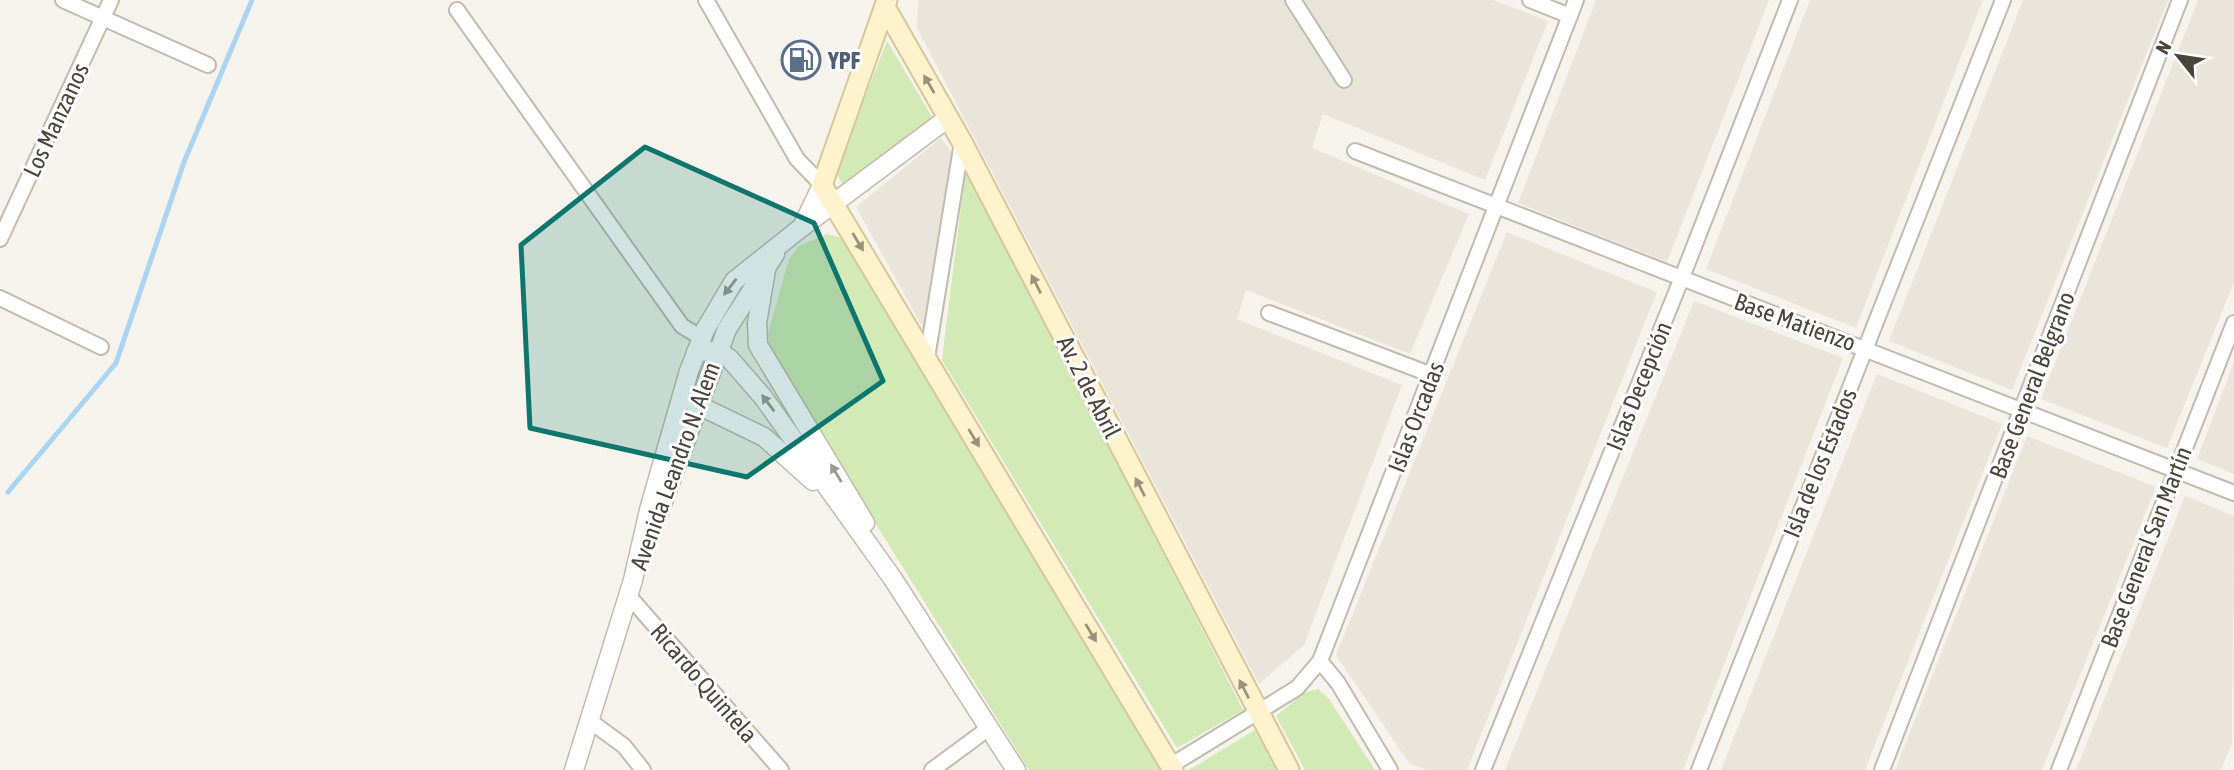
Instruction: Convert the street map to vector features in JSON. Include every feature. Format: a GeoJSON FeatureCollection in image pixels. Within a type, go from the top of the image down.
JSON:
{"type":"FeatureCollection","features":[{"type":"Feature","properties":{"kind":"main road"},"geometry":{"type":"LineString","coordinates":[[886,3],[822,185],[836,204],[1171,768]]}},
{"type":"Feature","properties":{"kind":"main road","name":"Av. 2 de Abril"},"geometry":{"type":"LineString","coordinates":[[886,3],[962,142],[1257,714],[1289,770]]}},
{"type":"Feature","properties":{"kind":"street"},"geometry":{"type":"LineString","coordinates":[[63,0],[208,65]]}},
{"type":"Feature","properties":{"kind":"street","name":"Los Manzanos"},"geometry":{"type":"LineString","coordinates":[[0,239],[111,0]]}},
{"type":"Feature","properties":{"kind":"street"},"geometry":{"type":"LineString","coordinates":[[706,0],[797,159],[822,185]]}},
{"type":"Feature","properties":{"kind":"street"},"geometry":{"type":"LineString","coordinates":[[1293,0],[1344,80]]}},
{"type":"Feature","properties":{"kind":"street"},"geometry":{"type":"LineString","coordinates":[[1530,0],[1570,16]]}},
{"type":"Feature","properties":{"kind":"street","name":"Islas Orcadas"},"geometry":{"type":"LineString","coordinates":[[1171,768],[1297,688],[1320,662],[1576,0]]}},
{"type":"Feature","properties":{"kind":"street","name":"Islas Decepción"},"geometry":{"type":"LineString","coordinates":[[1483,770],[1681,280],[1790,0]]}},
{"type":"Feature","properties":{"kind":"street","name":"Isla de los Estados"},"geometry":{"type":"LineString","coordinates":[[1699,770],[2003,0]]}},
{"type":"Feature","properties":{"kind":"street","name":"Base General Belgrano"},"geometry":{"type":"LineString","coordinates":[[1882,770],[2180,0]]}},
{"type":"Feature","properties":{"kind":"street"},"geometry":{"type":"LineString","coordinates":[[457,10],[682,326],[697,352],[690,395],[698,405],[764,437],[800,467],[892,579]]}},
{"type":"Feature","properties":{"kind":"street"},"geometry":{"type":"LineString","coordinates":[[802,227],[948,118]]}},
{"type":"Feature","properties":{"kind":"street"},"geometry":{"type":"LineString","coordinates":[[927,358],[962,142]]}},
{"type":"Feature","properties":{"kind":"street","name":"Base Matienzo"},"geometry":{"type":"LineString","coordinates":[[1355,151],[2234,493]]}},
{"type":"Feature","properties":{"kind":"street","name":"Avenida Leandro N. Alem"},"geometry":{"type":"LineString","coordinates":[[631,587],[649,510],[697,352],[734,281],[802,227],[822,185]]}},
{"type":"Feature","properties":{"kind":"street","name":"Avenida Leandro N. Alem"},"geometry":{"type":"LineString","coordinates":[[631,587],[718,351],[738,308],[782,243]]}},
{"type":"Feature","properties":{"kind":"street"},"geometry":{"type":"LineString","coordinates":[[768,263],[757,323],[758,345],[871,533],[876,556]]}},
{"type":"Feature","properties":{"kind":"street"},"geometry":{"type":"LineString","coordinates":[[0,298],[101,347]]}},
{"type":"Feature","properties":{"kind":"street"},"geometry":{"type":"LineString","coordinates":[[1269,313],[1432,376]]}},
{"type":"Feature","properties":{"kind":"street","name":"Base General San Martín"},"geometry":{"type":"LineString","coordinates":[[2059,770],[2234,323]]}},
{"type":"Feature","properties":{"kind":"street"},"geometry":{"type":"LineString","coordinates":[[697,352],[718,351],[743,371],[763,397],[892,579],[1016,770]]}},
{"type":"Feature","properties":{"kind":"street"},"geometry":{"type":"LineString","coordinates":[[574,770],[631,587]]}},
{"type":"Feature","properties":{"kind":"street","name":"Ricardo Quintela"},"geometry":{"type":"LineString","coordinates":[[631,587],[781,770]]}},
{"type":"Feature","properties":{"kind":"street"},"geometry":{"type":"LineString","coordinates":[[1320,662],[1338,683],[1390,770]]}},
{"type":"Feature","properties":{"kind":"street"},"geometry":{"type":"LineString","coordinates":[[590,721],[624,746],[643,770]]}},
{"type":"Feature","properties":{"kind":"street"},"geometry":{"type":"LineString","coordinates":[[932,770],[989,727]]}},
{"type":"Feature","properties":{"kind":"highlighted area"},"geometry":{"type":"Polygon","coordinates":[[[645,147],[814,223],[883,381],[747,477],[530,428],[521,245],[645,147]]]}},
{"type":"Feature","properties":{"kind":"shaded area"},"geometry":{"type":"Polygon","coordinates":[[[918,0],[1493,0],[1548,21],[1485,180],[1323,114],[1312,148],[1469,214],[1410,354],[1246,290],[1237,319],[1402,385],[1304,645],[1259,684],[917,28],[918,0]]]}},
{"type":"Feature","properties":{"kind":"shaded area"},"geometry":{"type":"Polygon","coordinates":[[[1596,0],[1769,0],[1667,262],[1518,203],[1596,0]]]}},
{"type":"Feature","properties":{"kind":"shaded area"},"geometry":{"type":"Polygon","coordinates":[[[1810,0],[1983,0],[1856,328],[1706,269],[1810,0]]]}},
{"type":"Feature","properties":{"kind":"shaded area"},"geometry":{"type":"Polygon","coordinates":[[[2023,0],[2168,0],[2012,390],[1889,341],[2023,0]]]}},
{"type":"Feature","properties":{"kind":"shaded area"},"geometry":{"type":"Polygon","coordinates":[[[2198,0],[2234,0],[2234,282],[2167,448],[2041,399],[2198,0]]]}},
{"type":"Feature","properties":{"kind":"shaded area"},"geometry":{"type":"Polygon","coordinates":[[[941,138],[953,155],[923,328],[856,207],[941,138]]]}},
{"type":"Feature","properties":{"kind":"shaded area"},"geometry":{"type":"Polygon","coordinates":[[[1507,232],[1657,292],[1467,770],[1426,770],[1409,763],[1336,655],[1507,232]]]}},
{"type":"Feature","properties":{"kind":"shaded area"},"geometry":{"type":"Polygon","coordinates":[[[1694,301],[1843,358],[1683,770],[1505,770],[1694,301]]]}},
{"type":"Feature","properties":{"kind":"shaded area"},"geometry":{"type":"Polygon","coordinates":[[[2234,362],[2234,474],[2197,459],[2234,362]]]}},
{"type":"Feature","properties":{"kind":"shaded area"},"geometry":{"type":"Polygon","coordinates":[[[1877,374],[2002,424],[1865,770],[1721,770],[1877,374]]]}},
{"type":"Feature","properties":{"kind":"shaded area"},"geometry":{"type":"Polygon","coordinates":[[[2027,436],[2156,487],[2042,770],[1895,770],[2027,436]]]}},
{"type":"Feature","properties":{"kind":"shaded area"},"geometry":{"type":"Polygon","coordinates":[[[2185,496],[2234,516],[2232,743],[2221,770],[2076,770],[2185,496]]]}},
{"type":"Feature","properties":{"kind":"green space"},"geometry":{"type":"Polygon","coordinates":[[[887,41],[932,117],[844,188],[836,172],[887,41]]]}},
{"type":"Feature","properties":{"kind":"green space"},"geometry":{"type":"Polygon","coordinates":[[[966,166],[1243,710],[1177,748],[942,360],[966,166]]]}},
{"type":"Feature","properties":{"kind":"green space"},"geometry":{"type":"Polygon","coordinates":[[[827,234],[843,238],[1160,770],[1029,770],[770,354],[768,333],[789,259],[799,246],[827,234]]]}},
{"type":"Feature","properties":{"kind":"green space"},"geometry":{"type":"Polygon","coordinates":[[[1318,689],[1329,699],[1375,770],[1305,770],[1276,716],[1304,693],[1318,689]]]}},
{"type":"Feature","properties":{"kind":"green space"},"geometry":{"type":"Polygon","coordinates":[[[1255,730],[1277,770],[1189,770],[1255,730]]]}},
{"type":"Feature","properties":{"kind":"waterway"},"geometry":{"type":"LineString","coordinates":[[8,492],[116,363],[184,162],[252,0]]}},
{"type":"Feature","properties":{"kind":"place","name":"YPF"},"geometry":{"type":"Point","coordinates":[801,60]}}]}
